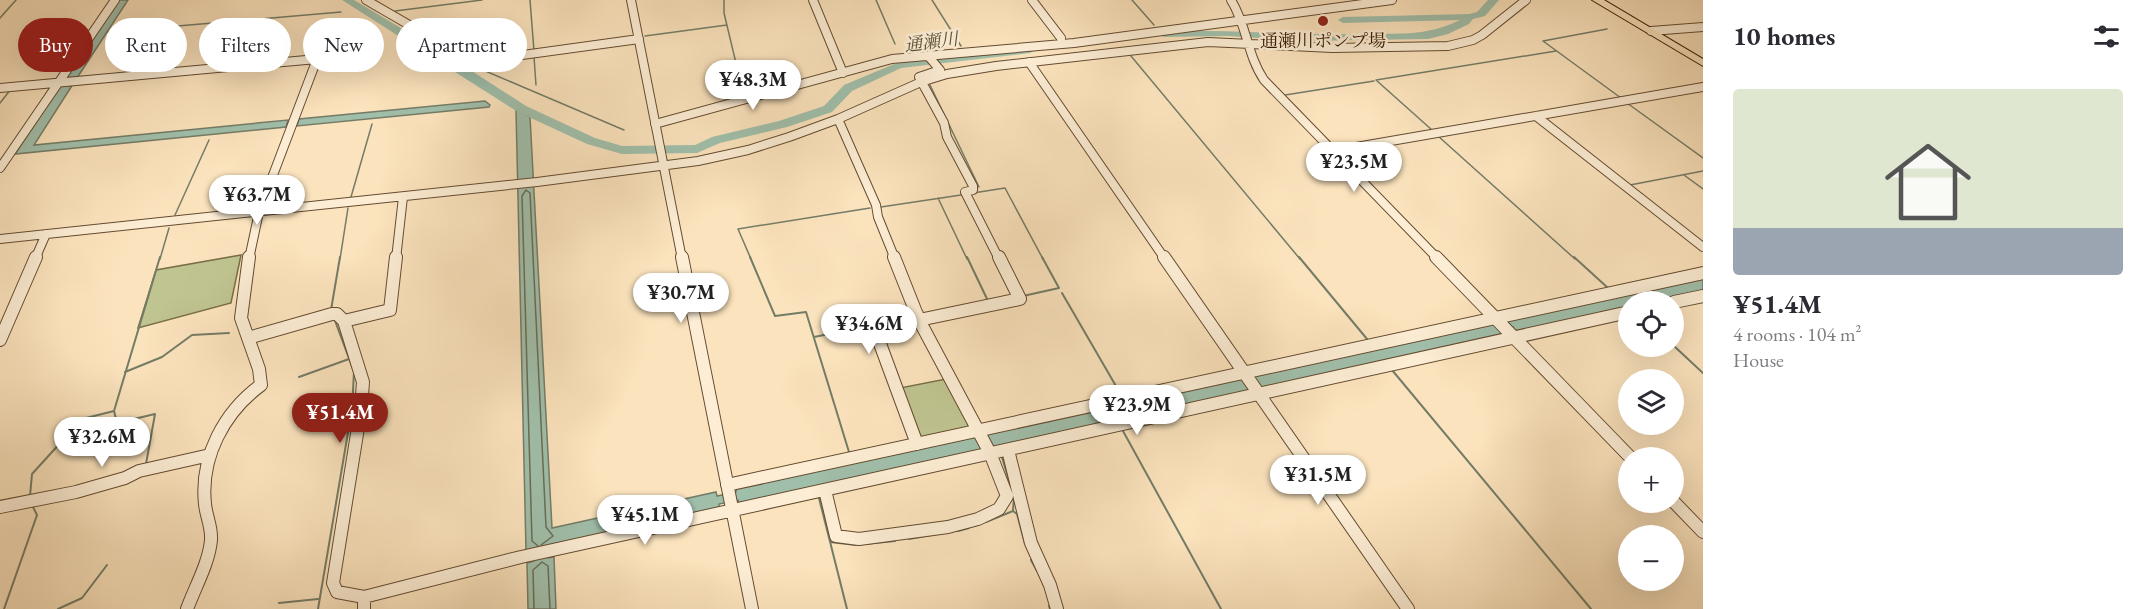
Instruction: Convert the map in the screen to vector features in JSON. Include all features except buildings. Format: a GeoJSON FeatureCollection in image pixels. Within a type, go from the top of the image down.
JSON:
{"type":"FeatureCollection","features":[{"type":"Feature","properties":{"kind":"main road"},"geometry":{"type":"LineString","coordinates":[[1597,0],[1703,63]]}},
{"type":"Feature","properties":{"kind":"street"},"geometry":{"type":"LineString","coordinates":[[0,168],[115,0]]}},
{"type":"Feature","properties":{"kind":"street"},"geometry":{"type":"LineString","coordinates":[[366,0],[468,59],[479,61],[639,39]]}},
{"type":"Feature","properties":{"kind":"street"},"geometry":{"type":"LineString","coordinates":[[631,0],[752,609]]}},
{"type":"Feature","properties":{"kind":"street"},"geometry":{"type":"LineString","coordinates":[[813,0],[843,73]]}},
{"type":"Feature","properties":{"kind":"street"},"geometry":{"type":"LineString","coordinates":[[1032,0],[1061,38]]}},
{"type":"Feature","properties":{"kind":"street"},"geometry":{"type":"LineString","coordinates":[[1231,0],[1254,68],[1264,80],[1620,447]]}},
{"type":"Feature","properties":{"kind":"street"},"geometry":{"type":"LineString","coordinates":[[0,239],[665,167],[748,150],[838,119],[921,82],[970,70],[1192,44],[1392,0]]}},
{"type":"Feature","properties":{"kind":"street"},"geometry":{"type":"LineString","coordinates":[[656,124],[892,59],[930,58],[1074,43],[1244,33],[1332,48],[1448,46],[1473,40],[1482,35],[1526,0]]}},
{"type":"Feature","properties":{"kind":"street"},"geometry":{"type":"LineString","coordinates":[[1651,31],[1703,27]]}},
{"type":"Feature","properties":{"kind":"street"},"geometry":{"type":"LineString","coordinates":[[930,58],[940,69]]}},
{"type":"Feature","properties":{"kind":"street"},"geometry":{"type":"LineString","coordinates":[[0,88],[317,59],[259,212],[248,261],[241,318],[259,369],[261,385],[240,401],[228,418],[210,455],[205,484],[205,504],[211,526],[212,543],[187,609]]}},
{"type":"Feature","properties":{"kind":"street"},"geometry":{"type":"LineString","coordinates":[[1029,63],[1408,609]]}},
{"type":"Feature","properties":{"kind":"street"},"geometry":{"type":"LineString","coordinates":[[917,444],[872,322],[990,307],[1020,299],[965,192],[973,189],[973,186],[948,137],[944,123],[919,77],[940,69],[965,68],[970,70]]}},
{"type":"Feature","properties":{"kind":"street"},"geometry":{"type":"LineString","coordinates":[[1333,151],[1703,87]]}},
{"type":"Feature","properties":{"kind":"street"},"geometry":{"type":"LineString","coordinates":[[1536,116],[1703,248]]}},
{"type":"Feature","properties":{"kind":"street"},"geometry":{"type":"LineString","coordinates":[[825,490],[836,536],[860,539],[948,527],[978,519],[999,509],[1007,495],[984,441],[918,317],[878,217],[876,205],[838,119]]}},
{"type":"Feature","properties":{"kind":"street"},"geometry":{"type":"LineString","coordinates":[[0,149],[14,148]]}},
{"type":"Feature","properties":{"kind":"street"},"geometry":{"type":"LineString","coordinates":[[344,321],[390,310],[403,197]]}},
{"type":"Feature","properties":{"kind":"street"},"geometry":{"type":"LineString","coordinates":[[0,340],[46,234]]}},
{"type":"Feature","properties":{"kind":"street"},"geometry":{"type":"LineString","coordinates":[[248,338],[333,314],[344,321],[363,382],[361,409],[333,583],[337,592],[364,603],[532,555],[825,490],[984,441],[1504,328],[1703,273]]}},
{"type":"Feature","properties":{"kind":"street"},"geometry":{"type":"LineString","coordinates":[[1684,300],[1703,296]]}},
{"type":"Feature","properties":{"kind":"street"},"geometry":{"type":"LineString","coordinates":[[728,486],[917,444],[984,441],[1008,450],[1251,383],[1504,328],[1618,313]]}},
{"type":"Feature","properties":{"kind":"street"},"geometry":{"type":"LineString","coordinates":[[1008,450],[1031,543],[1050,585],[1057,609]]}},
{"type":"Feature","properties":{"kind":"street"},"geometry":{"type":"LineString","coordinates":[[0,507],[76,492],[125,478],[138,471],[210,455]]}},
{"type":"Feature","properties":{"kind":"street"},"geometry":{"type":"LineString","coordinates":[[1684,512],[1703,531]]}},
{"type":"Feature","properties":{"kind":"green space"},"geometry":{"type":"Polygon","coordinates":[[[241,255],[231,303],[138,328],[156,270],[241,255]]]}},
{"type":"Feature","properties":{"kind":"green space"},"geometry":{"type":"Polygon","coordinates":[[[946,379],[971,426],[970,429],[920,440],[900,388],[946,379]]]}},
{"type":"Feature","properties":{"kind":"water"},"geometry":{"type":"Polygon","coordinates":[[[118,0],[128,0],[116,18],[106,18],[118,0]]]}},
{"type":"Feature","properties":{"kind":"water"},"geometry":{"type":"Polygon","coordinates":[[[105,19],[105,35],[93,54],[93,37],[105,19]]]}},
{"type":"Feature","properties":{"kind":"water"},"geometry":{"type":"Polygon","coordinates":[[[70,72],[81,72],[77,78],[65,79],[70,72]]]}},
{"type":"Feature","properties":{"kind":"water"},"geometry":{"type":"Polygon","coordinates":[[[73,84],[34,145],[288,120],[286,127],[15,154],[61,85],[73,84]]]}},
{"type":"Feature","properties":{"kind":"water"},"geometry":{"type":"Polygon","coordinates":[[[485,101],[490,105],[489,107],[297,126],[299,119],[485,101]]]}},
{"type":"Feature","properties":{"kind":"water"},"geometry":{"type":"Polygon","coordinates":[[[516,109],[530,117],[552,528],[716,492],[717,496],[736,492],[736,488],[976,435],[988,437],[986,433],[1494,323],[1510,325],[1506,320],[1618,296],[1618,309],[1517,332],[1513,327],[1502,330],[1505,334],[739,503],[738,500],[719,504],[719,508],[547,546],[548,558],[554,557],[556,609],[528,609],[527,563],[534,561],[534,549],[526,551],[516,109]]]}},
{"type":"Feature","properties":{"kind":"water"},"geometry":{"type":"Polygon","coordinates":[[[1703,277],[1703,290],[1684,294],[1684,291],[1639,291],[1703,277]]]}},
{"type":"Feature","properties":{"kind":"waterway"},"geometry":{"type":"LineString","coordinates":[[0,18],[16,0]]}},
{"type":"Feature","properties":{"kind":"waterway","name":"通瀬川"},"geometry":{"type":"LineString","coordinates":[[347,0],[457,66],[522,109],[591,141],[622,150],[697,149],[716,140],[783,124],[828,109],[848,88],[899,65],[1030,50]]}},
{"type":"Feature","properties":{"kind":"waterway"},"geometry":{"type":"LineString","coordinates":[[395,11],[482,0]]}},
{"type":"Feature","properties":{"kind":"waterway"},"geometry":{"type":"LineString","coordinates":[[530,0],[534,51]]}},
{"type":"Feature","properties":{"kind":"waterway"},"geometry":{"type":"LineString","coordinates":[[724,0],[727,25]]}},
{"type":"Feature","properties":{"kind":"waterway"},"geometry":{"type":"LineString","coordinates":[[876,0],[895,44]]}},
{"type":"Feature","properties":{"kind":"waterway"},"geometry":{"type":"LineString","coordinates":[[932,0],[961,46]]}},
{"type":"Feature","properties":{"kind":"waterway"},"geometry":{"type":"LineString","coordinates":[[1132,0],[1154,25]]}},
{"type":"Feature","properties":{"kind":"waterway","name":"通瀬川"},"geometry":{"type":"LineString","coordinates":[[1469,17],[1481,14],[1494,0]]}},
{"type":"Feature","properties":{"kind":"waterway"},"geometry":{"type":"LineString","coordinates":[[187,25],[341,12]]}},
{"type":"Feature","properties":{"kind":"waterway","name":"通瀬川"},"geometry":{"type":"LineString","coordinates":[[1164,34],[1228,33],[1300,38],[1428,36],[1444,32],[1465,22],[1469,17]]}},
{"type":"Feature","properties":{"kind":"waterway"},"geometry":{"type":"LineString","coordinates":[[1343,20],[1469,17]]}},
{"type":"Feature","properties":{"kind":"waterway"},"geometry":{"type":"LineString","coordinates":[[645,36],[727,25]]}},
{"type":"Feature","properties":{"kind":"waterway"},"geometry":{"type":"LineString","coordinates":[[725,99],[720,83],[740,80],[727,25]]}},
{"type":"Feature","properties":{"kind":"waterway"},"geometry":{"type":"LineString","coordinates":[[1607,29],[1543,41],[1621,98]]}},
{"type":"Feature","properties":{"kind":"waterway"},"geometry":{"type":"LineString","coordinates":[[1432,130],[1376,80],[1556,51]]}},
{"type":"Feature","properties":{"kind":"waterway"},"geometry":{"type":"LineString","coordinates":[[1131,56],[1300,259]]}},
{"type":"Feature","properties":{"kind":"waterway"},"geometry":{"type":"LineString","coordinates":[[534,57],[536,85]]}},
{"type":"Feature","properties":{"kind":"waterway"},"geometry":{"type":"LineString","coordinates":[[488,72],[624,130]]}},
{"type":"Feature","properties":{"kind":"waterway"},"geometry":{"type":"LineString","coordinates":[[1285,95],[1374,81]]}},
{"type":"Feature","properties":{"kind":"waterway"},"geometry":{"type":"LineString","coordinates":[[930,85],[979,187]]}},
{"type":"Feature","properties":{"kind":"waterway"},"geometry":{"type":"LineString","coordinates":[[0,103],[11,89]]}},
{"type":"Feature","properties":{"kind":"waterway"},"geometry":{"type":"LineString","coordinates":[[1627,103],[1703,158]]}},
{"type":"Feature","properties":{"kind":"waterway"},"geometry":{"type":"LineString","coordinates":[[351,197],[372,124]]}},
{"type":"Feature","properties":{"kind":"waterway"},"geometry":{"type":"LineString","coordinates":[[1438,136],[1575,259]]}},
{"type":"Feature","properties":{"kind":"waterway"},"geometry":{"type":"LineString","coordinates":[[175,215],[209,140]]}},
{"type":"Feature","properties":{"kind":"waterway"},"geometry":{"type":"LineString","coordinates":[[1630,185],[1703,171]]}},
{"type":"Feature","properties":{"kind":"waterway"},"geometry":{"type":"LineString","coordinates":[[1684,175],[1703,189]]}},
{"type":"Feature","properties":{"kind":"waterway"},"geometry":{"type":"LineString","coordinates":[[973,193],[1005,188],[1043,259]]}},
{"type":"Feature","properties":{"kind":"waterway"},"geometry":{"type":"LineString","coordinates":[[938,198],[961,195]]}},
{"type":"Feature","properties":{"kind":"waterway"},"geometry":{"type":"LineString","coordinates":[[881,207],[938,198]]}},
{"type":"Feature","properties":{"kind":"waterway"},"geometry":{"type":"LineString","coordinates":[[938,198],[967,259]]}},
{"type":"Feature","properties":{"kind":"waterway"},"geometry":{"type":"LineString","coordinates":[[340,259],[348,208]]}},
{"type":"Feature","properties":{"kind":"waterway"},"geometry":{"type":"LineString","coordinates":[[751,259],[738,229],[870,208]]}},
{"type":"Feature","properties":{"kind":"waterway"},"geometry":{"type":"LineString","coordinates":[[160,259],[169,228]]}},
{"type":"Feature","properties":{"kind":"waterway"},"geometry":{"type":"LineString","coordinates":[[126,372],[160,257]]}},
{"type":"Feature","properties":{"kind":"waterway"},"geometry":{"type":"LineString","coordinates":[[331,310],[340,257]]}},
{"type":"Feature","properties":{"kind":"waterway"},"geometry":{"type":"LineString","coordinates":[[750,257],[775,316],[806,312],[849,452]]}},
{"type":"Feature","properties":{"kind":"waterway"},"geometry":{"type":"LineString","coordinates":[[967,257],[988,301]]}},
{"type":"Feature","properties":{"kind":"waterway"},"geometry":{"type":"LineString","coordinates":[[1023,296],[1059,288],[1042,257]]}},
{"type":"Feature","properties":{"kind":"waterway"},"geometry":{"type":"LineString","coordinates":[[1299,257],[1367,339]]}},
{"type":"Feature","properties":{"kind":"waterway"},"geometry":{"type":"LineString","coordinates":[[1574,257],[1608,288]]}},
{"type":"Feature","properties":{"kind":"waterway"},"geometry":{"type":"LineString","coordinates":[[1062,293],[1120,393]]}},
{"type":"Feature","properties":{"kind":"waterway"},"geometry":{"type":"LineString","coordinates":[[318,609],[352,409],[354,372],[334,318]]}},
{"type":"Feature","properties":{"kind":"waterway"},"geometry":{"type":"LineString","coordinates":[[814,337],[869,326]]}},
{"type":"Feature","properties":{"kind":"waterway"},"geometry":{"type":"LineString","coordinates":[[126,372],[162,357],[192,335],[229,333]]}},
{"type":"Feature","properties":{"kind":"waterway"},"geometry":{"type":"LineString","coordinates":[[1684,355],[1703,373]]}},
{"type":"Feature","properties":{"kind":"waterway"},"geometry":{"type":"LineString","coordinates":[[299,377],[349,359]]}},
{"type":"Feature","properties":{"kind":"waterway"},"geometry":{"type":"LineString","coordinates":[[1392,370],[1591,609]]}},
{"type":"Feature","properties":{"kind":"waterway"},"geometry":{"type":"LineString","coordinates":[[114,411],[126,372]]}},
{"type":"Feature","properties":{"kind":"waterway"},"geometry":{"type":"LineString","coordinates":[[30,496],[32,474],[82,419],[114,411]]}},
{"type":"Feature","properties":{"kind":"waterway"},"geometry":{"type":"LineString","coordinates":[[114,411],[117,423],[155,414],[146,464]]}},
{"type":"Feature","properties":{"kind":"waterway"},"geometry":{"type":"LineString","coordinates":[[1123,431],[1221,609]]}},
{"type":"Feature","properties":{"kind":"waterway"},"geometry":{"type":"LineString","coordinates":[[1002,457],[1014,497],[1013,511]]}},
{"type":"Feature","properties":{"kind":"waterway"},"geometry":{"type":"LineString","coordinates":[[819,498],[830,542]]}},
{"type":"Feature","properties":{"kind":"waterway"},"geometry":{"type":"LineString","coordinates":[[4,609],[37,515],[33,507]]}},
{"type":"Feature","properties":{"kind":"waterway"},"geometry":{"type":"LineString","coordinates":[[986,522],[1013,511]]}},
{"type":"Feature","properties":{"kind":"waterway"},"geometry":{"type":"LineString","coordinates":[[1013,511],[1017,514],[1025,544]]}},
{"type":"Feature","properties":{"kind":"waterway"},"geometry":{"type":"LineString","coordinates":[[958,531],[969,528]]}},
{"type":"Feature","properties":{"kind":"waterway"},"geometry":{"type":"LineString","coordinates":[[909,539],[937,534]]}},
{"type":"Feature","properties":{"kind":"waterway"},"geometry":{"type":"LineString","coordinates":[[865,544],[895,541]]}},
{"type":"Feature","properties":{"kind":"waterway"},"geometry":{"type":"LineString","coordinates":[[830,542],[856,545]]}},
{"type":"Feature","properties":{"kind":"waterway"},"geometry":{"type":"LineString","coordinates":[[830,542],[847,609]]}},
{"type":"Feature","properties":{"kind":"waterway"},"geometry":{"type":"LineString","coordinates":[[1031,560],[1037,571]]}},
{"type":"Feature","properties":{"kind":"waterway"},"geometry":{"type":"LineString","coordinates":[[58,609],[82,598],[107,565]]}},
{"type":"Feature","properties":{"kind":"waterway"},"geometry":{"type":"LineString","coordinates":[[279,603],[318,599]]}},
{"type":"Feature","properties":{"kind":"place","name":"通瀬川ポンプ場"},"geometry":{"type":"Point","coordinates":[1323,21]}}]}
